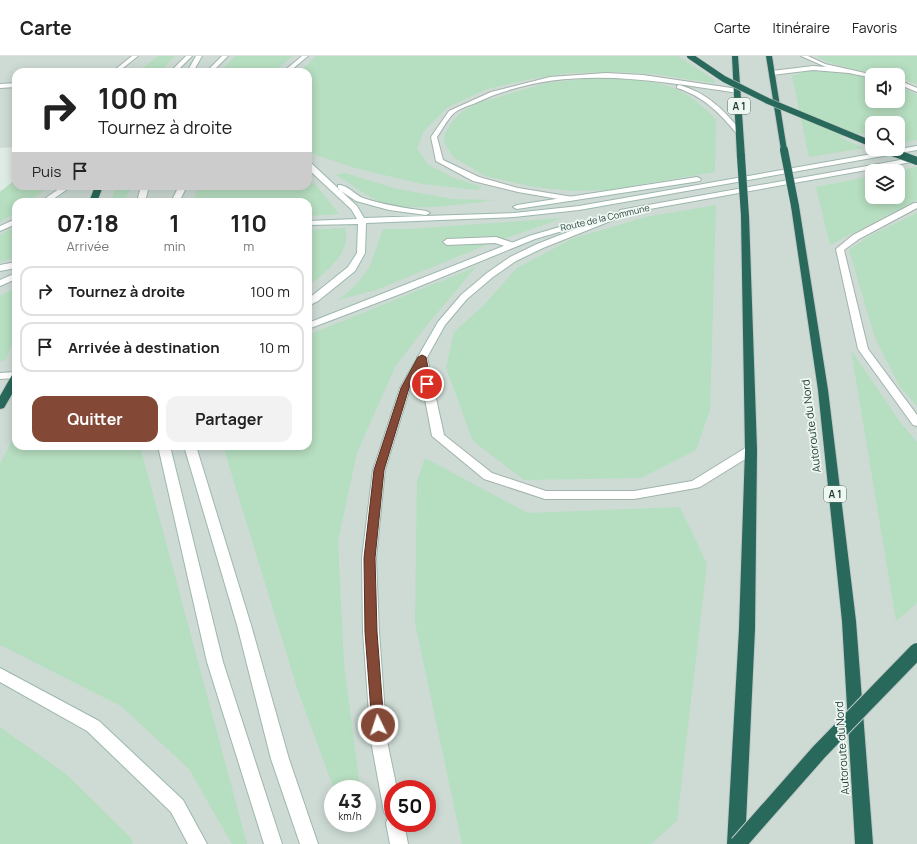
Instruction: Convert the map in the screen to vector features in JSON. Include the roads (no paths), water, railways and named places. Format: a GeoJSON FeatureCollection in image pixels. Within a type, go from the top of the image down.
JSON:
{"type":"FeatureCollection","features":[{"type":"Feature","properties":{"kind":"highway"},"geometry":{"type":"LineString","coordinates":[[690,56],[724,79],[768,101],[865,141]]}},
{"type":"Feature","properties":{"kind":"highway","name":"A 1"},"geometry":{"type":"LineString","coordinates":[[735,56],[744,216],[751,450],[747,629],[737,844]]}},
{"type":"Feature","properties":{"kind":"highway","name":"Autoroute du Nord"},"geometry":{"type":"LineString","coordinates":[[769,56],[784,150],[795,206],[823,390],[850,621],[864,844]]}},
{"type":"Feature","properties":{"kind":"highway"},"geometry":{"type":"LineString","coordinates":[[905,156],[917,160]]}},
{"type":"Feature","properties":{"kind":"highway"},"geometry":{"type":"LineString","coordinates":[[0,406],[12,384]]}},
{"type":"Feature","properties":{"kind":"highway"},"geometry":{"type":"LineString","coordinates":[[737,844],[819,752],[917,651]]}},
{"type":"Feature","properties":{"kind":"main road"},"geometry":{"type":"LineString","coordinates":[[120,68],[135,56]]}},
{"type":"Feature","properties":{"kind":"main road"},"geometry":{"type":"LineString","coordinates":[[177,68],[189,56]]}},
{"type":"Feature","properties":{"kind":"main road"},"geometry":{"type":"LineString","coordinates":[[192,68],[199,56]]}},
{"type":"Feature","properties":{"kind":"main road"},"geometry":{"type":"LineString","coordinates":[[213,68],[225,56]]}},
{"type":"Feature","properties":{"kind":"main road"},"geometry":{"type":"LineString","coordinates":[[291,68],[305,56]]}},
{"type":"Feature","properties":{"kind":"main road"},"geometry":{"type":"LineString","coordinates":[[804,56],[824,65],[865,74]]}},
{"type":"Feature","properties":{"kind":"main road"},"geometry":{"type":"LineString","coordinates":[[772,73],[813,68],[850,71]]}},
{"type":"Feature","properties":{"kind":"main road"},"geometry":{"type":"LineString","coordinates":[[570,199],[518,190],[476,179],[440,161],[434,137],[451,112],[493,93],[550,79],[606,75],[643,77],[738,91]]}},
{"type":"Feature","properties":{"kind":"main road"},"geometry":{"type":"LineString","coordinates":[[643,77],[689,89],[710,103],[726,117],[739,133]]}},
{"type":"Feature","properties":{"kind":"main road"},"geometry":{"type":"LineString","coordinates":[[0,86],[12,85]]}},
{"type":"Feature","properties":{"kind":"main road"},"geometry":{"type":"LineString","coordinates":[[905,85],[917,90]]}},
{"type":"Feature","properties":{"kind":"main road"},"geometry":{"type":"LineString","coordinates":[[905,145],[917,143]]}},
{"type":"Feature","properties":{"kind":"main road"},"geometry":{"type":"LineString","coordinates":[[312,223],[514,215],[579,208],[917,148]]}},
{"type":"Feature","properties":{"kind":"main road"},"geometry":{"type":"LineString","coordinates":[[316,172],[359,199],[389,208],[426,213],[498,209],[570,199],[865,151]]}},
{"type":"Feature","properties":{"kind":"main road","name":"Route de la Commune"},"geometry":{"type":"LineString","coordinates":[[312,325],[352,310],[511,245],[564,226],[630,210],[917,160]]}},
{"type":"Feature","properties":{"kind":"main road"},"geometry":{"type":"LineString","coordinates":[[312,168],[354,208],[362,221],[361,253],[352,269],[312,301]]}},
{"type":"Feature","properties":{"kind":"main road"},"geometry":{"type":"LineString","coordinates":[[50,198],[62,190]]}},
{"type":"Feature","properties":{"kind":"main road"},"geometry":{"type":"LineString","coordinates":[[917,205],[856,237],[840,249],[863,349],[917,423]]}},
{"type":"Feature","properties":{"kind":"main road"},"geometry":{"type":"LineString","coordinates":[[387,780],[379,741],[371,632],[369,558],[379,470],[405,388],[441,324],[464,296],[513,259],[540,246],[630,210]]}},
{"type":"Feature","properties":{"kind":"main road"},"geometry":{"type":"LineString","coordinates":[[399,220],[426,213]]}},
{"type":"Feature","properties":{"kind":"main road"},"geometry":{"type":"LineString","coordinates":[[0,229],[12,223]]}},
{"type":"Feature","properties":{"kind":"main road"},"geometry":{"type":"LineString","coordinates":[[447,242],[496,240],[511,245]]}},
{"type":"Feature","properties":{"kind":"main road"},"geometry":{"type":"LineString","coordinates":[[0,268],[12,266]]}},
{"type":"Feature","properties":{"kind":"main road"},"geometry":{"type":"LineString","coordinates":[[0,282],[12,278]]}},
{"type":"Feature","properties":{"kind":"main road"},"geometry":{"type":"LineString","coordinates":[[422,357],[438,436],[488,476],[545,495],[634,495],[696,484],[751,450]]}},
{"type":"Feature","properties":{"kind":"main road"},"geometry":{"type":"LineString","coordinates":[[0,376],[12,376]]}},
{"type":"Feature","properties":{"kind":"main road"},"geometry":{"type":"LineString","coordinates":[[165,450],[215,662],[273,844]]}},
{"type":"Feature","properties":{"kind":"main road"},"geometry":{"type":"LineString","coordinates":[[191,450],[244,625],[280,760],[309,844]]}},
{"type":"Feature","properties":{"kind":"main road"},"geometry":{"type":"LineString","coordinates":[[0,674],[93,726],[177,806],[198,844]]}},
{"type":"Feature","properties":{"kind":"main road"},"geometry":{"type":"LineString","coordinates":[[397,832],[399,844]]}}]}
